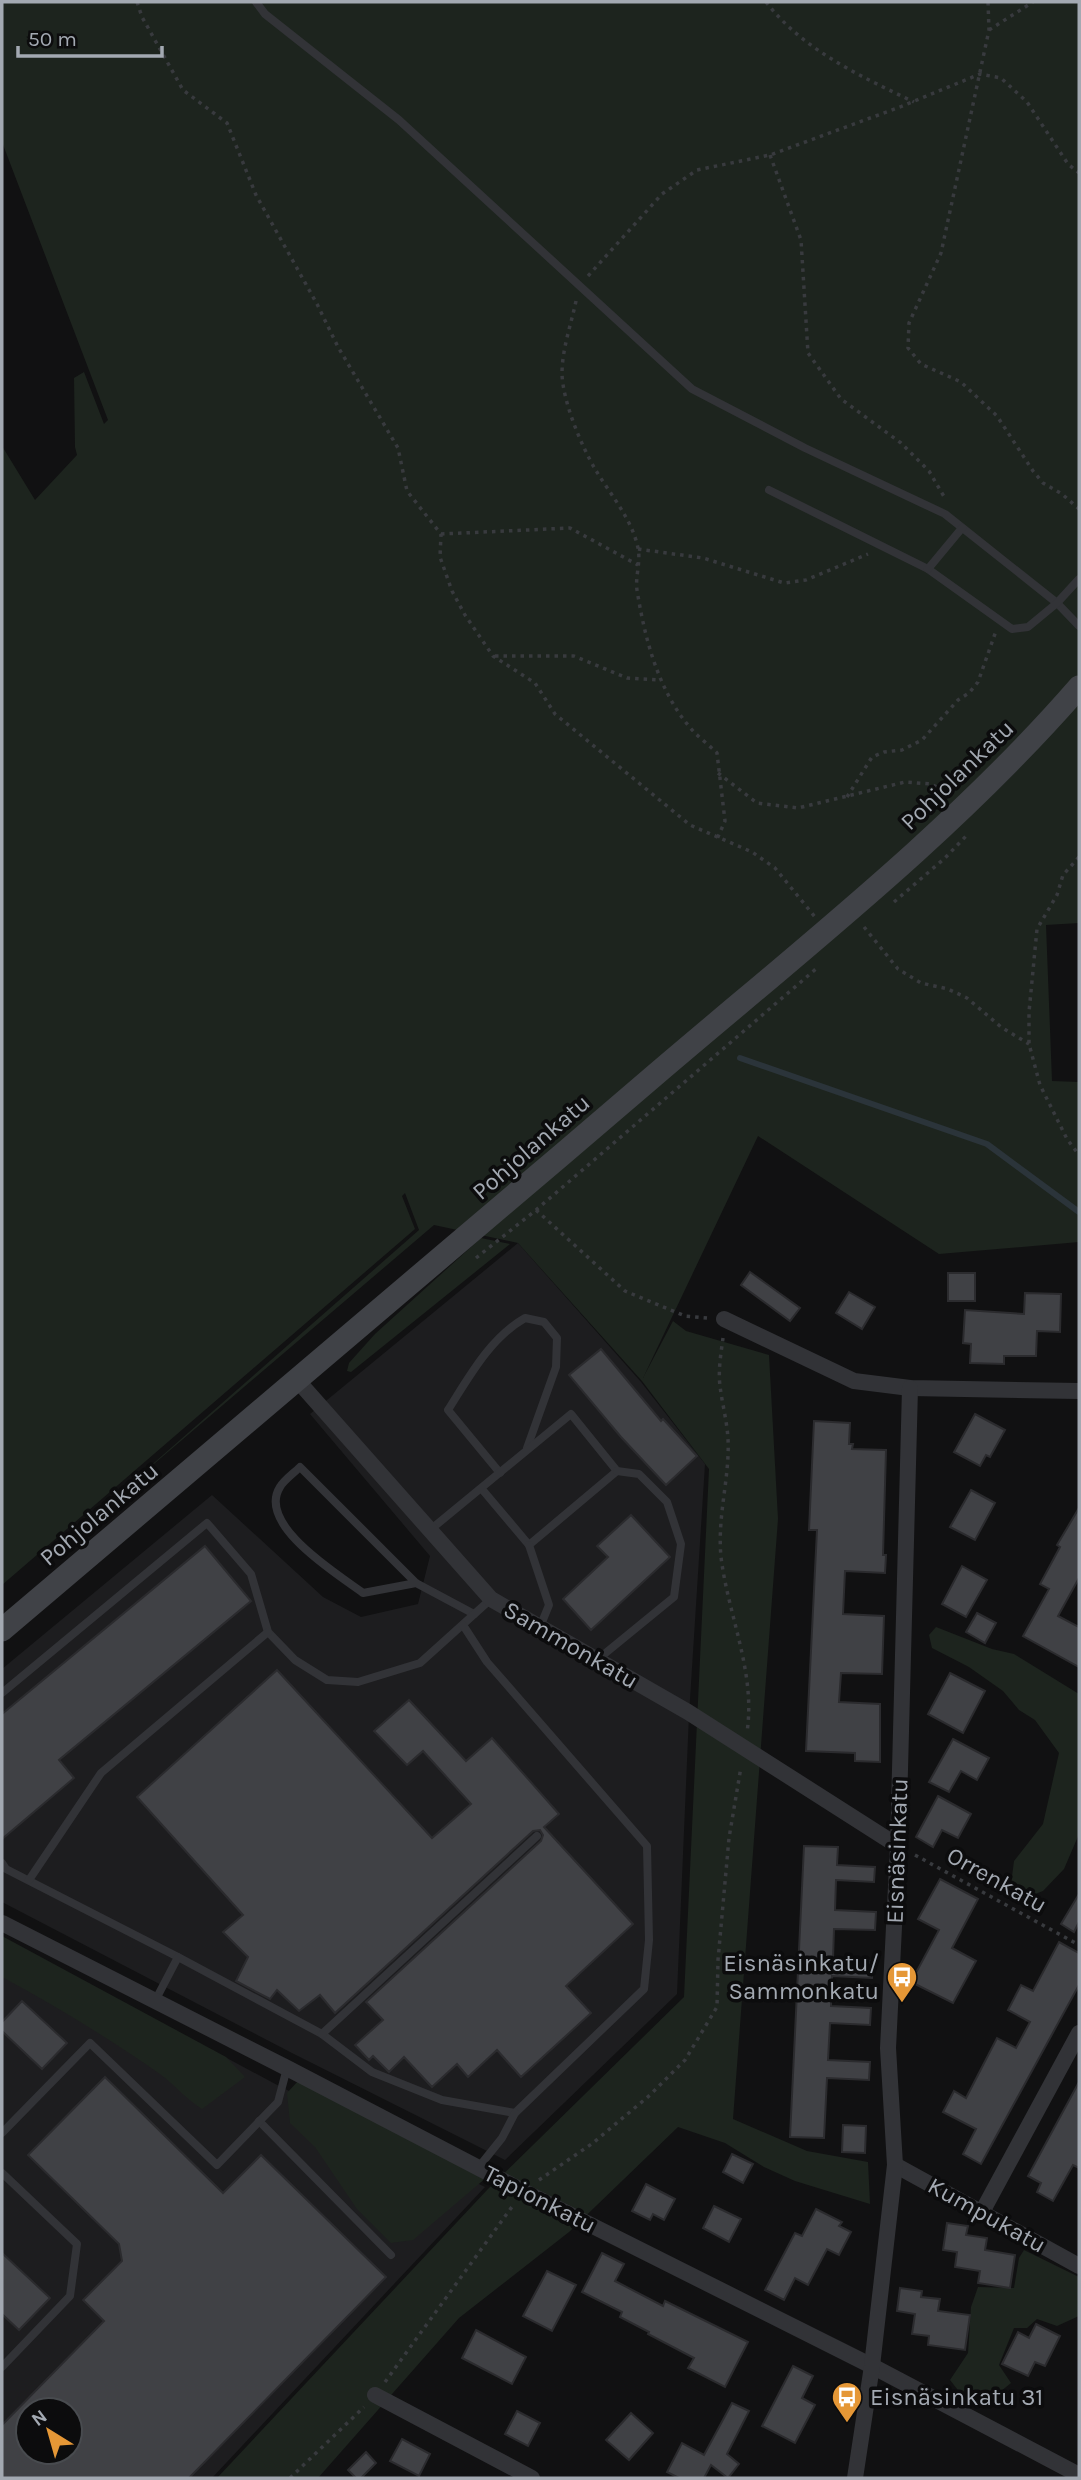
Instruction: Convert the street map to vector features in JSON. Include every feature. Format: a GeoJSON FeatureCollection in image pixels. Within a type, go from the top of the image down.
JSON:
{"type":"FeatureCollection","features":[{"type":"Feature","properties":{"kind":"main road","name":"Pohjolankatu"},"geometry":{"type":"LineString","coordinates":[[2,1630],[298,1381],[927,843],[1046,725],[1079,687]]}},
{"type":"Feature","properties":{"kind":"street"},"geometry":{"type":"LineString","coordinates":[[724,1319],[854,1381],[910,1388],[1079,1391]]}},
{"type":"Feature","properties":{"kind":"street","name":"Sammonkatu"},"geometry":{"type":"LineString","coordinates":[[298,1381],[491,1599],[688,1712],[898,1846]]}},
{"type":"Feature","properties":{"kind":"street","name":"Eisnäsinkatu"},"geometry":{"type":"LineString","coordinates":[[855,2478],[872,2366],[895,2165],[888,2048],[898,1846],[910,1388]]}},
{"type":"Feature","properties":{"kind":"street","name":"Tapionkatu"},"geometry":{"type":"LineString","coordinates":[[2,1923],[523,2191],[872,2366],[1079,2475]]}},
{"type":"Feature","properties":{"kind":"street"},"geometry":{"type":"LineString","coordinates":[[982,2212],[1079,2033]]}},
{"type":"Feature","properties":{"kind":"street","name":"Kumpukatu"},"geometry":{"type":"LineString","coordinates":[[895,2165],[1079,2266]]}},
{"type":"Feature","properties":{"kind":"street"},"geometry":{"type":"LineString","coordinates":[[375,2395],[532,2478]]}},
{"type":"Feature","properties":{"kind":"lane"},"geometry":{"type":"LineString","coordinates":[[256,2],[265,14],[399,120],[692,388],[805,448],[945,514],[1057,603],[1079,626]]}},
{"type":"Feature","properties":{"kind":"lane"},"geometry":{"type":"LineString","coordinates":[[769,490],[928,569],[1012,629],[1028,627],[1057,603],[1079,579]]}},
{"type":"Feature","properties":{"kind":"lane"},"geometry":{"type":"LineString","coordinates":[[928,569],[962,528]]}},
{"type":"Feature","properties":{"kind":"lane"},"geometry":{"type":"LineString","coordinates":[[500,1473],[447,1410],[498,1339],[512,1325],[525,1318],[544,1322],[557,1338],[556,1367],[526,1451]]}},
{"type":"Feature","properties":{"kind":"lane"},"geometry":{"type":"LineString","coordinates":[[430,1530],[570,1415],[617,1471],[639,1474],[667,1502],[681,1544],[674,1597],[597,1660]]}},
{"type":"Feature","properties":{"kind":"lane"},"geometry":{"type":"LineString","coordinates":[[416,1583],[363,1593],[294,1540],[278,1513],[279,1488],[300,1467],[416,1583],[474,1614]]}},
{"type":"Feature","properties":{"kind":"lane"},"geometry":{"type":"LineString","coordinates":[[529,1545],[617,1471]]}},
{"type":"Feature","properties":{"kind":"lane"},"geometry":{"type":"LineString","coordinates":[[481,1488],[529,1545],[549,1605],[540,1627]]}},
{"type":"Feature","properties":{"kind":"lane"},"geometry":{"type":"LineString","coordinates":[[2,1693],[207,1523],[251,1574],[268,1632],[295,1660],[327,1680],[358,1682],[420,1663],[491,1599]]}},
{"type":"Feature","properties":{"kind":"lane"},"geometry":{"type":"LineString","coordinates":[[463,1625],[487,1662],[647,1846],[649,1940],[644,1989],[515,2113],[502,2138],[478,2168]]}},
{"type":"Feature","properties":{"kind":"lane"},"geometry":{"type":"LineString","coordinates":[[29,1880],[102,1773],[268,1632]]}},
{"type":"Feature","properties":{"kind":"lane"},"geometry":{"type":"LineString","coordinates":[[322,2034],[537,1836]]}},
{"type":"Feature","properties":{"kind":"lane"},"geometry":{"type":"LineString","coordinates":[[2,1863],[6,1869],[322,2034],[372,2072],[442,2100],[515,2113]]}},
{"type":"Feature","properties":{"kind":"lane"},"geometry":{"type":"LineString","coordinates":[[155,2001],[178,1957]]}},
{"type":"Feature","properties":{"kind":"lane"},"geometry":{"type":"LineString","coordinates":[[2,2133],[90,2043],[217,2165],[278,2102],[287,2068]]}},
{"type":"Feature","properties":{"kind":"lane"},"geometry":{"type":"LineString","coordinates":[[259,2121],[391,2255]]}},
{"type":"Feature","properties":{"kind":"lane"},"geometry":{"type":"LineString","coordinates":[[2,2173],[76,2244],[70,2296],[2,2367]]}},
{"type":"Feature","properties":{"kind":"path"},"geometry":{"type":"LineString","coordinates":[[136,2],[142,18],[183,90],[227,123],[256,195],[338,347],[398,448],[407,491],[441,534],[440,557],[452,591],[493,656],[535,683],[555,714],[690,825],[752,852],[775,868],[826,929]]}},
{"type":"Feature","properties":{"kind":"path"},"geometry":{"type":"LineString","coordinates":[[766,2],[780,21],[819,52],[867,80],[914,102]]}},
{"type":"Feature","properties":{"kind":"path"},"geometry":{"type":"LineString","coordinates":[[988,2],[989,30],[942,253],[909,323],[908,348],[921,364],[961,382],[997,416],[1043,483],[1079,509]]}},
{"type":"Feature","properties":{"kind":"path"},"geometry":{"type":"LineString","coordinates":[[989,30],[1033,2]]}},
{"type":"Feature","properties":{"kind":"path"},"geometry":{"type":"LineString","coordinates":[[717,839],[725,821],[717,753],[693,731],[660,680],[646,633],[637,587],[638,549],[628,522],[594,468],[576,430],[562,375],[567,337],[580,284],[663,194],[697,170],[771,155],[914,102],[980,74],[1001,78],[1027,102],[1068,164],[1079,173]]}},
{"type":"Feature","properties":{"kind":"path"},"geometry":{"type":"LineString","coordinates":[[771,155],[801,240],[808,353],[841,399],[901,443],[929,471],[947,501]]}},
{"type":"Feature","properties":{"kind":"path"},"geometry":{"type":"LineString","coordinates":[[441,534],[570,528],[638,565]]}},
{"type":"Feature","properties":{"kind":"path"},"geometry":{"type":"LineString","coordinates":[[638,549],[704,558],[784,583],[806,580],[869,554],[895,553]]}},
{"type":"Feature","properties":{"kind":"path"},"geometry":{"type":"LineString","coordinates":[[847,797],[872,757],[884,751],[902,750],[922,740],[958,700],[969,693],[978,682],[991,643]]}},
{"type":"Feature","properties":{"kind":"path"},"geometry":{"type":"LineString","coordinates":[[493,656],[574,656],[627,678],[660,680]]}},
{"type":"Feature","properties":{"kind":"path"},"geometry":{"type":"LineString","coordinates":[[718,773],[757,803],[798,808],[905,782],[931,784],[967,804]]}},
{"type":"Feature","properties":{"kind":"path"},"geometry":{"type":"LineString","coordinates":[[1079,857],[1063,875],[1057,895],[1037,929],[1029,1012],[1029,1044],[1040,1085],[1067,1139],[1079,1155]]}},
{"type":"Feature","properties":{"kind":"path"},"geometry":{"type":"LineString","coordinates":[[864,927],[898,968],[921,983],[948,989],[967,998],[1001,1027],[1029,1044]]}},
{"type":"Feature","properties":{"kind":"path"},"geometry":{"type":"LineString","coordinates":[[290,2478],[375,2395],[523,2191],[593,2143],[650,2095],[685,2060],[717,2007],[718,1961],[729,1838],[750,1715],[746,1671],[733,1622],[721,1557],[720,1522],[728,1440],[719,1382],[724,1319],[685,1316],[625,1291],[536,1210]]}},
{"type":"Feature","properties":{"kind":"path","name":"Orrenkatu"},"geometry":{"type":"LineString","coordinates":[[898,1846],[1079,1945]]}},
{"type":"Feature","properties":{"kind":"shaded area"},"geometry":{"type":"Polygon","coordinates":[[[2,2],[1079,2],[1079,923],[1046,925],[1052,1081],[1079,1082],[1079,1242],[939,1254],[758,1136],[643,1378],[673,1321],[686,1331],[769,1355],[778,1519],[733,2119],[807,2151],[868,2162],[870,2204],[795,2181],[764,2167],[725,2143],[678,2127],[569,2232],[459,2318],[318,2478],[217,2478],[488,2189],[684,1997],[709,1469],[642,1381],[518,1243],[434,1225],[114,1498],[419,1230],[405,1193],[402,1196],[415,1229],[2,1585],[2,446],[35,500],[77,455],[74,378],[84,372],[104,424],[108,420],[2,142],[2,2]]]}},
{"type":"Feature","properties":{"kind":"shaded area"},"geometry":{"type":"Polygon","coordinates":[[[481,1238],[510,1244],[351,1372],[347,1371],[349,1363],[375,1334],[481,1238]]]}},
{"type":"Feature","properties":{"kind":"shaded area"},"geometry":{"type":"Polygon","coordinates":[[[518,1243],[641,1382],[705,1464],[689,1715],[677,1994],[505,2160],[2,1902],[2,1669],[212,1495],[323,1597],[361,1617],[418,1604],[430,1556],[310,1414],[518,1243]]]}},
{"type":"Feature","properties":{"kind":"shaded area"},"geometry":{"type":"Polygon","coordinates":[[[936,1627],[992,1649],[1014,1654],[1079,1694],[1079,1834],[1064,1869],[1043,1891],[1022,1899],[1010,1892],[1014,1861],[1043,1824],[1059,1753],[1035,1720],[1019,1710],[1003,1691],[969,1667],[932,1648],[929,1635],[936,1627]]]}},
{"type":"Feature","properties":{"kind":"shaded area"},"geometry":{"type":"Polygon","coordinates":[[[2,1936],[226,2057],[245,2077],[202,2109],[160,2074],[122,2048],[2,1977],[2,1936]]]}},
{"type":"Feature","properties":{"kind":"shaded area"},"geometry":{"type":"Polygon","coordinates":[[[2,1937],[279,2086],[485,2187],[212,2478],[2,2478],[2,1937]]]}},
{"type":"Feature","properties":{"kind":"shaded area"},"geometry":{"type":"Polygon","coordinates":[[[299,2080],[487,2177],[413,2240],[391,2243],[357,2209],[315,2147],[290,2123],[287,2093],[299,2080]]]}},
{"type":"Feature","properties":{"kind":"shaded area"},"geometry":{"type":"Polygon","coordinates":[[[1024,2250],[1079,2277],[1079,2316],[1057,2326],[1037,2319],[1027,2328],[1014,2328],[999,2365],[1011,2383],[990,2400],[961,2394],[950,2380],[968,2353],[971,2307],[978,2287],[1014,2288],[1019,2258],[1024,2250]]]}},
{"type":"Feature","properties":{"kind":"building"},"geometry":{"type":"Polygon","coordinates":[[[750,1272],[800,1308],[790,1321],[741,1285],[750,1272]]]}},
{"type":"Feature","properties":{"kind":"building"},"geometry":{"type":"Polygon","coordinates":[[[948,1273],[975,1273],[975,1301],[948,1301],[948,1273]]]}},
{"type":"Feature","properties":{"kind":"building"},"geometry":{"type":"Polygon","coordinates":[[[849,1292],[875,1307],[862,1329],[836,1313],[849,1292]]]}},
{"type":"Feature","properties":{"kind":"building"},"geometry":{"type":"Polygon","coordinates":[[[1025,1293],[1061,1294],[1060,1332],[1037,1331],[1036,1356],[1004,1356],[1004,1364],[970,1363],[971,1344],[963,1343],[965,1310],[1024,1314],[1025,1293]]]}},
{"type":"Feature","properties":{"kind":"building"},"geometry":{"type":"Polygon","coordinates":[[[601,1349],[661,1421],[663,1419],[697,1456],[666,1485],[569,1375],[601,1349]]]}},
{"type":"Feature","properties":{"kind":"building"},"geometry":{"type":"Polygon","coordinates":[[[975,1414],[1005,1430],[990,1457],[986,1455],[980,1466],[954,1452],[975,1414]]]}},
{"type":"Feature","properties":{"kind":"building"},"geometry":{"type":"Polygon","coordinates":[[[814,1421],[850,1423],[849,1444],[853,1444],[852,1449],[886,1450],[883,1555],[886,1555],[885,1573],[845,1571],[843,1614],[884,1616],[882,1674],[841,1673],[839,1702],[880,1704],[880,1762],[855,1761],[855,1753],[806,1751],[817,1530],[809,1530],[814,1421]]]}},
{"type":"Feature","properties":{"kind":"building"},"geometry":{"type":"Polygon","coordinates":[[[971,1490],[995,1503],[975,1540],[950,1527],[971,1490]]]}},
{"type":"Feature","properties":{"kind":"building"},"geometry":{"type":"Polygon","coordinates":[[[1079,1508],[1079,1578],[1058,1616],[1079,1627],[1079,1667],[1023,1636],[1049,1589],[1040,1584],[1060,1547],[1057,1545],[1079,1508]]]}},
{"type":"Feature","properties":{"kind":"building"},"geometry":{"type":"Polygon","coordinates":[[[631,1515],[670,1557],[591,1630],[563,1599],[608,1557],[597,1546],[631,1515]]]}},
{"type":"Feature","properties":{"kind":"building"},"geometry":{"type":"Polygon","coordinates":[[[205,1546],[251,1601],[59,1760],[74,1778],[2,1839],[2,1714],[205,1546]]]}},
{"type":"Feature","properties":{"kind":"building"},"geometry":{"type":"Polygon","coordinates":[[[962,1566],[987,1580],[966,1617],[942,1604],[962,1566]]]}},
{"type":"Feature","properties":{"kind":"building"},"geometry":{"type":"Polygon","coordinates":[[[977,1613],[996,1623],[985,1643],[966,1632],[977,1613]]]}},
{"type":"Feature","properties":{"kind":"building"},"geometry":{"type":"Polygon","coordinates":[[[277,1670],[432,1838],[471,1804],[423,1751],[407,1765],[374,1731],[409,1700],[466,1761],[492,1738],[559,1814],[544,1827],[633,1924],[566,1986],[591,2013],[521,2077],[497,2050],[468,2077],[457,2064],[432,2087],[404,2057],[389,2072],[373,2056],[369,2060],[355,2045],[383,2020],[366,2002],[541,1841],[543,1835],[540,1830],[533,1831],[335,2013],[320,1995],[299,2011],[277,1990],[270,1999],[236,1981],[248,1957],[223,1932],[243,1915],[137,1797],[277,1670]]]}},
{"type":"Feature","properties":{"kind":"building"},"geometry":{"type":"Polygon","coordinates":[[[950,1673],[985,1691],[963,1733],[928,1714],[950,1673]]]}},
{"type":"Feature","properties":{"kind":"building"},"geometry":{"type":"Polygon","coordinates":[[[953,1739],[989,1758],[977,1780],[961,1771],[949,1792],[929,1782],[953,1739]]]}},
{"type":"Feature","properties":{"kind":"building"},"geometry":{"type":"Polygon","coordinates":[[[938,1796],[971,1814],[958,1838],[942,1830],[933,1847],[916,1837],[938,1796]]]}},
{"type":"Feature","properties":{"kind":"building"},"geometry":{"type":"Polygon","coordinates":[[[804,1846],[838,1847],[837,1865],[875,1867],[874,1882],[836,1880],[835,1910],[876,1912],[875,1930],[834,1929],[833,1959],[873,1961],[872,1978],[832,1976],[831,2006],[871,2008],[870,2025],[830,2023],[828,2060],[870,2062],[869,2080],[827,2078],[824,2138],[790,2137],[804,1846]]]}},
{"type":"Feature","properties":{"kind":"building"},"geometry":{"type":"Polygon","coordinates":[[[940,1879],[978,1899],[952,1948],[976,1961],[953,2003],[911,1982],[939,1930],[918,1919],[940,1879]]]}},
{"type":"Feature","properties":{"kind":"building"},"geometry":{"type":"Polygon","coordinates":[[[1079,1894],[1079,1922],[1074,1932],[1061,1924],[1079,1894]]]}},
{"type":"Feature","properties":{"kind":"building"},"geometry":{"type":"Polygon","coordinates":[[[1059,1942],[1079,1953],[1079,1985],[981,2164],[963,2154],[976,2129],[943,2112],[954,2091],[966,2098],[997,2038],[1016,2048],[1030,2022],[1008,2010],[1021,1985],[1033,1991],[1059,1942]]]}},
{"type":"Feature","properties":{"kind":"building"},"geometry":{"type":"Polygon","coordinates":[[[22,2001],[67,2043],[42,2069],[2,2031],[2,2022],[22,2001]]]}},
{"type":"Feature","properties":{"kind":"building"},"geometry":{"type":"Polygon","coordinates":[[[105,2077],[223,2193],[261,2155],[386,2277],[189,2478],[2,2478],[2,2425],[14,2413],[14,2466],[84,2466],[84,2396],[30,2396],[104,2321],[83,2300],[122,2261],[119,2244],[28,2155],[105,2077]]]}},
{"type":"Feature","properties":{"kind":"building"},"geometry":{"type":"Polygon","coordinates":[[[1079,2082],[1079,2168],[1073,2165],[1053,2201],[1037,2192],[1041,2183],[1028,2176],[1079,2082]]]}},
{"type":"Feature","properties":{"kind":"building"},"geometry":{"type":"Polygon","coordinates":[[[843,2125],[866,2126],[865,2153],[842,2152],[843,2125]]]}},
{"type":"Feature","properties":{"kind":"building"},"geometry":{"type":"Polygon","coordinates":[[[732,2154],[753,2164],[743,2183],[723,2172],[732,2154]]]}},
{"type":"Feature","properties":{"kind":"building"},"geometry":{"type":"Polygon","coordinates":[[[646,2184],[675,2199],[664,2220],[653,2214],[650,2220],[632,2211],[646,2184]]]}},
{"type":"Feature","properties":{"kind":"building"},"geometry":{"type":"Polygon","coordinates":[[[714,2206],[741,2219],[729,2242],[703,2228],[714,2206]]]}},
{"type":"Feature","properties":{"kind":"building"},"geometry":{"type":"Polygon","coordinates":[[[816,2209],[842,2222],[839,2226],[851,2232],[839,2255],[827,2249],[808,2285],[795,2278],[784,2300],[765,2290],[795,2233],[802,2236],[816,2209]]]}},
{"type":"Feature","properties":{"kind":"building"},"geometry":{"type":"Polygon","coordinates":[[[947,2223],[968,2226],[966,2235],[987,2238],[985,2250],[1015,2255],[1010,2288],[978,2283],[980,2271],[955,2267],[957,2252],[943,2250],[947,2223]]]}},
{"type":"Feature","properties":{"kind":"building"},"geometry":{"type":"Polygon","coordinates":[[[2,2253],[50,2298],[19,2330],[2,2314],[2,2253]]]}},
{"type":"Feature","properties":{"kind":"building"},"geometry":{"type":"Polygon","coordinates":[[[602,2253],[624,2264],[615,2281],[663,2306],[665,2301],[748,2342],[725,2387],[688,2368],[694,2358],[620,2317],[622,2312],[582,2292],[602,2253]]]}},
{"type":"Feature","properties":{"kind":"building"},"geometry":{"type":"Polygon","coordinates":[[[547,2271],[576,2285],[552,2331],[523,2316],[547,2271]]]}},
{"type":"Feature","properties":{"kind":"building"},"geometry":{"type":"Polygon","coordinates":[[[900,2288],[922,2291],[921,2297],[940,2299],[938,2311],[970,2315],[965,2350],[928,2345],[929,2336],[912,2334],[915,2314],[897,2311],[900,2288]]]}},
{"type":"Feature","properties":{"kind":"building"},"geometry":{"type":"Polygon","coordinates":[[[1036,2324],[1060,2336],[1045,2366],[1035,2362],[1028,2376],[1002,2364],[1018,2332],[1029,2338],[1036,2324]]]}},
{"type":"Feature","properties":{"kind":"building"},"geometry":{"type":"Polygon","coordinates":[[[476,2330],[526,2357],[512,2384],[462,2358],[476,2330]]]}},
{"type":"Feature","properties":{"kind":"building"},"geometry":{"type":"Polygon","coordinates":[[[793,2366],[813,2376],[802,2398],[815,2405],[795,2443],[762,2426],[793,2366]]]}},
{"type":"Feature","properties":{"kind":"building"},"geometry":{"type":"Polygon","coordinates":[[[732,2403],[749,2411],[727,2454],[739,2464],[728,2478],[711,2465],[704,2478],[679,2478],[667,2472],[682,2443],[704,2455],[732,2403]]]}},
{"type":"Feature","properties":{"kind":"building"},"geometry":{"type":"Polygon","coordinates":[[[517,2411],[540,2423],[528,2446],[505,2434],[517,2411]]]}},
{"type":"Feature","properties":{"kind":"building"},"geometry":{"type":"Polygon","coordinates":[[[631,2413],[653,2433],[629,2460],[606,2440],[631,2413]]]}},
{"type":"Feature","properties":{"kind":"building"},"geometry":{"type":"Polygon","coordinates":[[[402,2439],[430,2454],[419,2476],[390,2461],[402,2439]]]}},
{"type":"Feature","properties":{"kind":"building"},"geometry":{"type":"Polygon","coordinates":[[[366,2452],[376,2463],[361,2478],[356,2478],[348,2470],[366,2452]]]}},
{"type":"Feature","properties":{"kind":"waterway"},"geometry":{"type":"LineString","coordinates":[[740,1058],[987,1144],[1079,1212]]}},
{"type":"Feature","properties":{"kind":"place","name":"Eisnäsinkatu/ Sammonkatu"},"geometry":{"type":"Point","coordinates":[902,2004]}},
{"type":"Feature","properties":{"kind":"place","name":"Eisnäsinkatu 31"},"geometry":{"type":"Point","coordinates":[847,2424]}}]}
